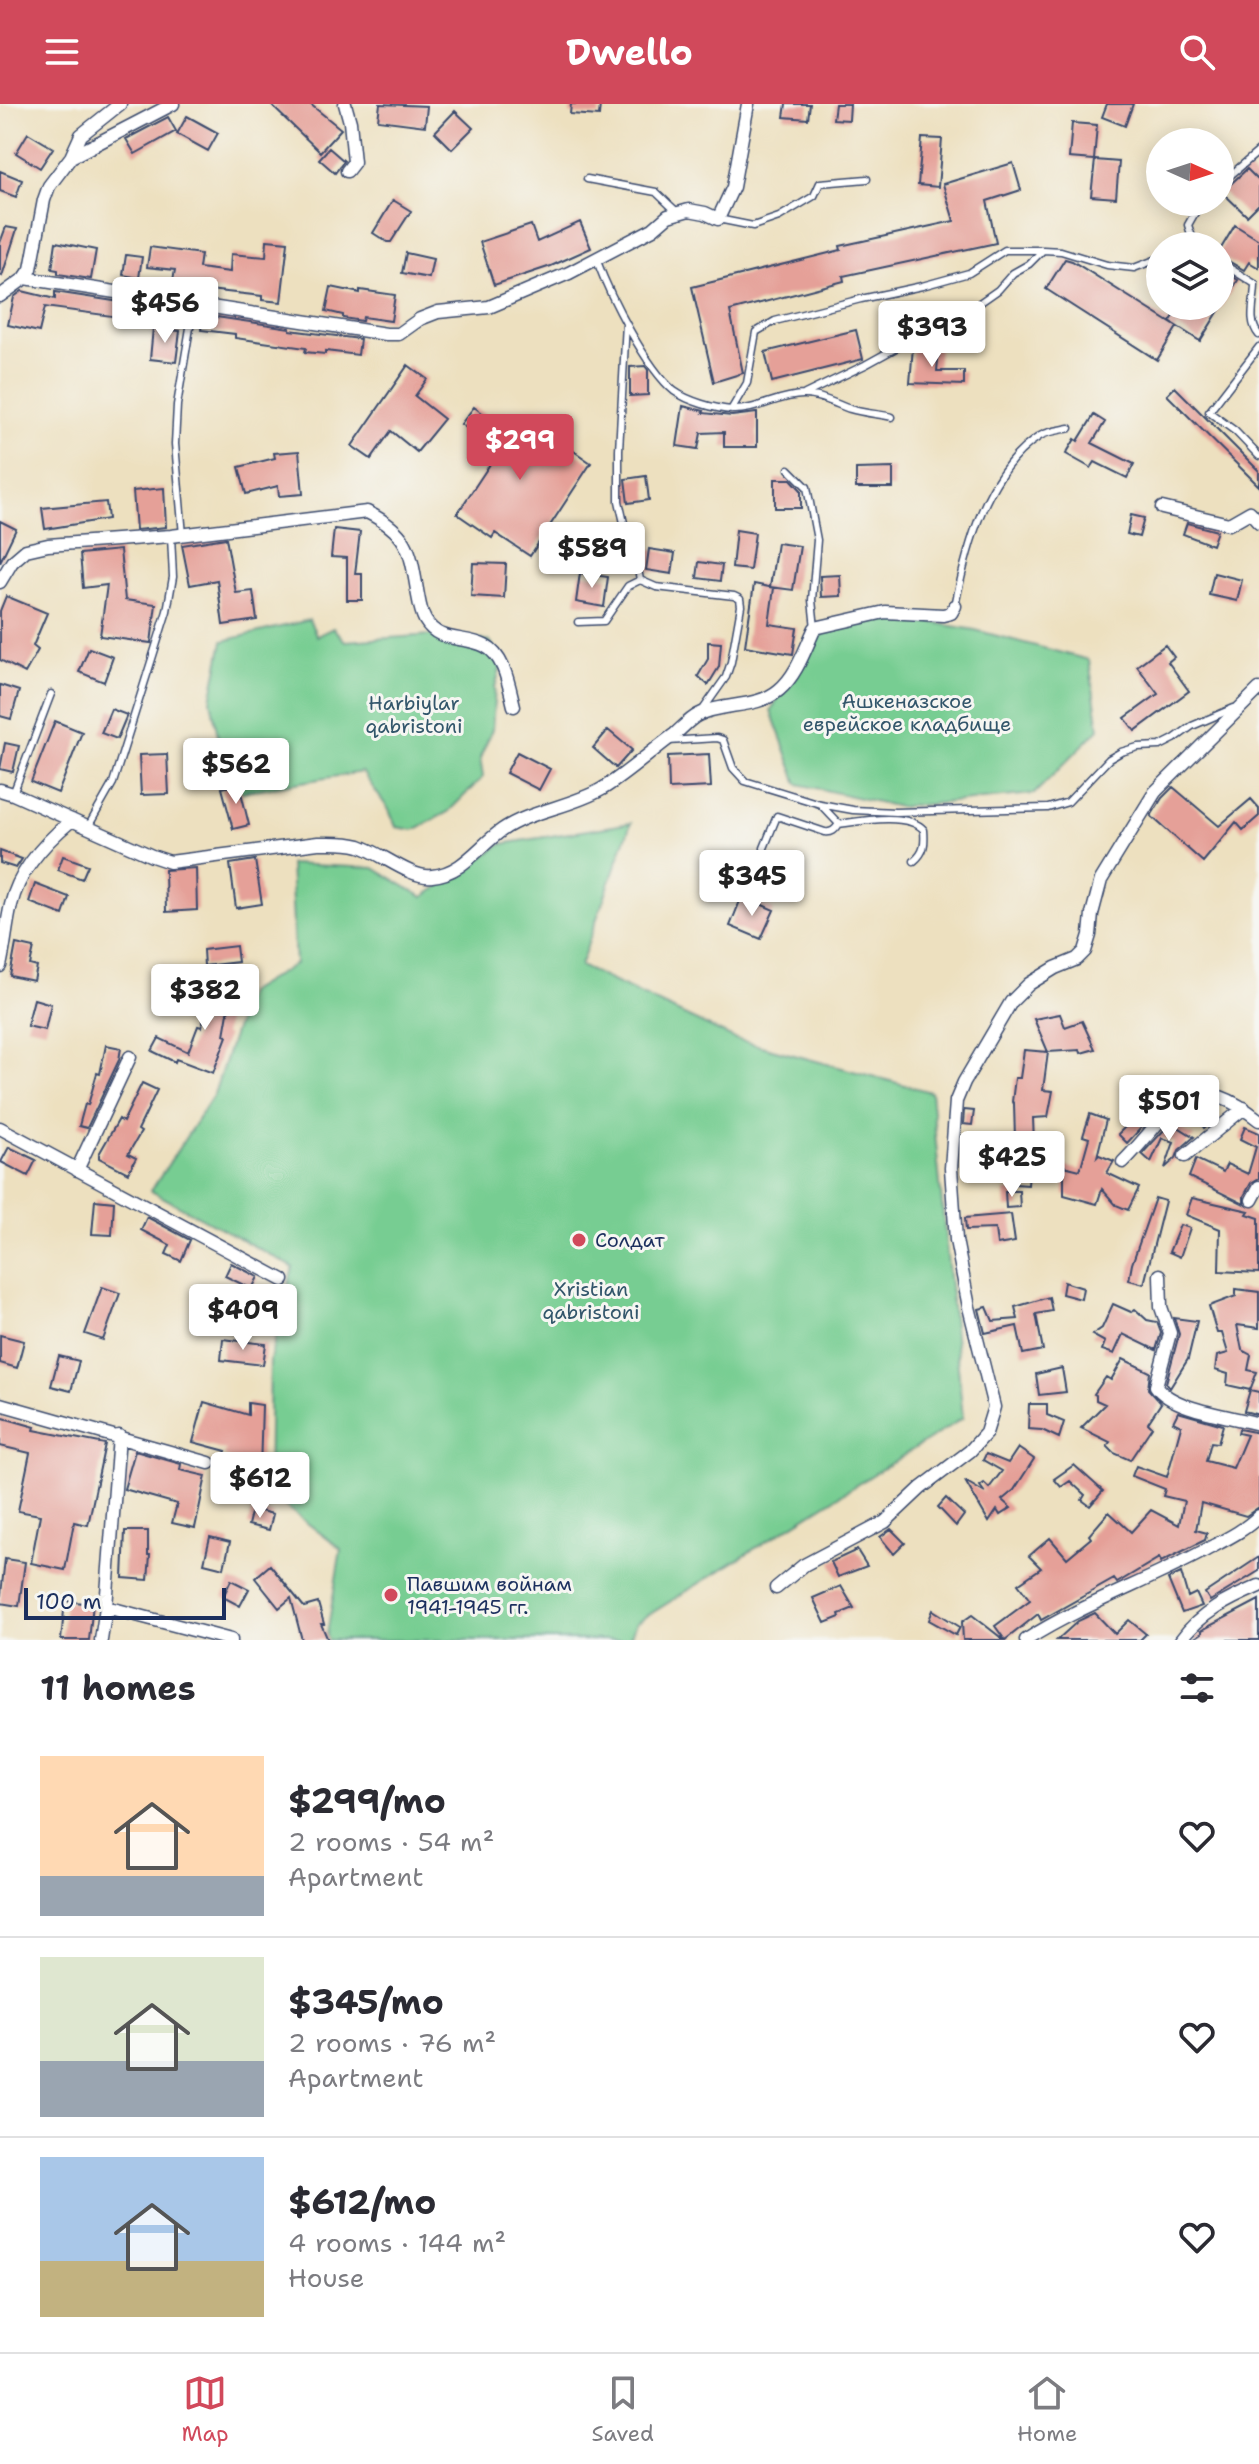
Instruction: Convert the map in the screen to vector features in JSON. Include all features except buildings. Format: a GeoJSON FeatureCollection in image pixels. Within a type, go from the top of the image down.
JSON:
{"type":"FeatureCollection","features":[{"type":"Feature","properties":{"kind":"street"},"geometry":{"type":"LineString","coordinates":[[0,296],[25,278],[31,269],[49,186],[71,157],[81,135],[120,104]]}},
{"type":"Feature","properties":{"kind":"street"},"geometry":{"type":"LineString","coordinates":[[71,157],[173,104]]}},
{"type":"Feature","properties":{"kind":"street"},"geometry":{"type":"LineString","coordinates":[[345,104],[354,162],[347,171]]}},
{"type":"Feature","properties":{"kind":"street"},"geometry":{"type":"LineString","coordinates":[[25,278],[399,334],[420,319],[438,312],[489,307],[597,261],[653,229],[668,216],[689,210],[718,219],[733,187],[748,104]]}},
{"type":"Feature","properties":{"kind":"street"},"geometry":{"type":"LineString","coordinates":[[1162,508],[1229,524],[1250,512],[1259,522]]}},
{"type":"Feature","properties":{"kind":"street"},"geometry":{"type":"LineString","coordinates":[[0,582],[12,562],[26,550],[48,545],[177,535],[367,512],[400,534],[411,552],[420,608],[426,622],[444,637],[485,645],[493,652],[505,671],[514,706]]}},
{"type":"Feature","properties":{"kind":"street"},"geometry":{"type":"LineString","coordinates":[[0,790],[170,862],[318,843],[340,843],[360,846],[429,877],[460,865],[515,822],[598,791],[625,774],[699,715],[771,696],[795,672],[815,628],[885,612],[943,615],[951,613],[955,606]]}},
{"type":"Feature","properties":{"kind":"street"},"geometry":{"type":"LineString","coordinates":[[776,1588],[804,1565],[885,1522],[921,1488],[970,1451],[986,1433],[994,1407],[956,1240],[951,1168],[956,1101],[990,1034],[1011,1002],[1029,984],[1077,959],[1085,951],[1101,880],[1155,792],[1259,689]]}},
{"type":"Feature","properties":{"kind":"street"},"geometry":{"type":"LineString","coordinates":[[0,966],[6,901],[35,855],[72,820]]}},
{"type":"Feature","properties":{"kind":"street"},"geometry":{"type":"LineString","coordinates":[[77,1170],[130,1057]]}},
{"type":"Feature","properties":{"kind":"street"},"geometry":{"type":"LineString","coordinates":[[1123,1162],[1170,1107],[1187,1098],[1206,1095],[1224,1098],[1259,1120]]}},
{"type":"Feature","properties":{"kind":"street"},"geometry":{"type":"LineString","coordinates":[[1185,1156],[1244,1108]]}},
{"type":"Feature","properties":{"kind":"street"},"geometry":{"type":"LineString","coordinates":[[0,1128],[283,1280]]}},
{"type":"Feature","properties":{"kind":"street"},"geometry":{"type":"LineString","coordinates":[[1252,1200],[1259,1187]]}},
{"type":"Feature","properties":{"kind":"street"},"geometry":{"type":"LineString","coordinates":[[1160,1275],[1161,1307],[1170,1333],[1156,1386],[1162,1395],[1184,1405],[1259,1424]]}},
{"type":"Feature","properties":{"kind":"street"},"geometry":{"type":"LineString","coordinates":[[0,1404],[209,1463]]}},
{"type":"Feature","properties":{"kind":"street"},"geometry":{"type":"LineString","coordinates":[[101,1640],[119,1436]]}},
{"type":"Feature","properties":{"kind":"street"},"geometry":{"type":"LineString","coordinates":[[1026,1640],[1190,1558],[1247,1527],[1259,1516]]}},
{"type":"Feature","properties":{"kind":"street"},"geometry":{"type":"LineString","coordinates":[[1181,1640],[1193,1623],[1232,1598],[1259,1586]]}},
{"type":"Feature","properties":{"kind":"street"},"geometry":{"type":"LineString","coordinates":[[106,1607],[231,1640]]}},
{"type":"Feature","properties":{"kind":"lane"},"geometry":{"type":"LineString","coordinates":[[1234,172],[1259,151]]}},
{"type":"Feature","properties":{"kind":"lane"},"geometry":{"type":"LineString","coordinates":[[587,179],[656,192],[678,213]]}},
{"type":"Feature","properties":{"kind":"lane"},"geometry":{"type":"LineString","coordinates":[[718,219],[753,226],[801,205],[814,196],[820,183],[867,179]]}},
{"type":"Feature","properties":{"kind":"lane"},"geometry":{"type":"LineString","coordinates":[[731,410],[747,383],[756,332],[775,321],[969,273],[1005,250],[1061,251],[1107,265],[1134,268],[1146,263]]}},
{"type":"Feature","properties":{"kind":"lane"},"geometry":{"type":"LineString","coordinates":[[597,261],[626,323],[661,378],[677,393],[697,402],[731,410],[805,394],[958,318],[998,290],[1013,273],[1029,264],[1043,250]]}},
{"type":"Feature","properties":{"kind":"lane"},"geometry":{"type":"LineString","coordinates":[[1234,271],[1255,284],[1251,316],[1253,329],[1259,335]]}},
{"type":"Feature","properties":{"kind":"lane"},"geometry":{"type":"LineString","coordinates":[[88,827],[113,783],[167,611],[177,535],[177,405],[194,304]]}},
{"type":"Feature","properties":{"kind":"lane"},"geometry":{"type":"LineString","coordinates":[[626,323],[619,501],[640,580]]}},
{"type":"Feature","properties":{"kind":"lane"},"geometry":{"type":"LineString","coordinates":[[1259,347],[1209,412],[1235,431],[1259,456]]}},
{"type":"Feature","properties":{"kind":"lane"},"geometry":{"type":"LineString","coordinates":[[805,394],[854,410],[892,417]]}},
{"type":"Feature","properties":{"kind":"lane"},"geometry":{"type":"LineString","coordinates":[[955,606],[963,565],[978,518],[1008,464],[1042,435],[1070,428]]}},
{"type":"Feature","properties":{"kind":"lane"},"geometry":{"type":"LineString","coordinates":[[789,469],[807,487],[817,540],[812,600],[815,628]]}},
{"type":"Feature","properties":{"kind":"lane"},"geometry":{"type":"LineString","coordinates":[[578,622],[604,621],[628,586],[640,580]]}},
{"type":"Feature","properties":{"kind":"lane"},"geometry":{"type":"LineString","coordinates":[[640,580],[656,587],[740,599],[726,677],[699,715]]}},
{"type":"Feature","properties":{"kind":"lane"},"geometry":{"type":"LineString","coordinates":[[13,794],[51,694]]}},
{"type":"Feature","properties":{"kind":"lane"},"geometry":{"type":"LineString","coordinates":[[665,742],[723,740],[733,768],[745,781],[820,804],[853,810],[895,812],[1048,808],[1068,802],[1109,759],[1121,752],[1160,746],[1192,726],[1246,702]]}},
{"type":"Feature","properties":{"kind":"lane"},"geometry":{"type":"LineString","coordinates":[[820,804],[839,824]]}},
{"type":"Feature","properties":{"kind":"lane"},"geometry":{"type":"LineString","coordinates":[[764,848],[777,816],[830,833],[839,824],[876,819],[913,821],[924,830],[925,844],[914,861]]}},
{"type":"Feature","properties":{"kind":"green space","name":"Ашкеназское еврейское кладбище"},"geometry":{"type":"Polygon","coordinates":[[[878,613],[975,630],[1089,660],[1099,729],[1034,794],[899,807],[798,784],[771,711],[814,630],[878,613]]]}},
{"type":"Feature","properties":{"kind":"green space","name":"Harbiylar qabristoni"},"geometry":{"type":"Polygon","coordinates":[[[309,620],[317,636],[333,628],[345,641],[448,634],[491,642],[502,663],[495,687],[492,730],[480,758],[483,777],[448,812],[414,830],[396,827],[389,810],[362,772],[229,794],[211,700],[223,641],[309,620]]]}},
{"type":"Feature","properties":{"kind":"green space","name":"Xristian qabristoni"},"geometry":{"type":"Polygon","coordinates":[[[631,823],[580,966],[735,1039],[931,1092],[963,1418],[636,1623],[629,1640],[326,1640],[341,1549],[268,1493],[270,1360],[293,1267],[151,1191],[214,1094],[247,993],[295,964],[290,864],[374,868],[423,897],[502,844],[631,823]]]}},
{"type":"Feature","properties":{"kind":"place","name":"Солдат"},"geometry":{"type":"Point","coordinates":[579,1240]}},
{"type":"Feature","properties":{"kind":"place","name":"Павшим войнам 1941-1945 гг."},"geometry":{"type":"Point","coordinates":[391,1595]}}]}
